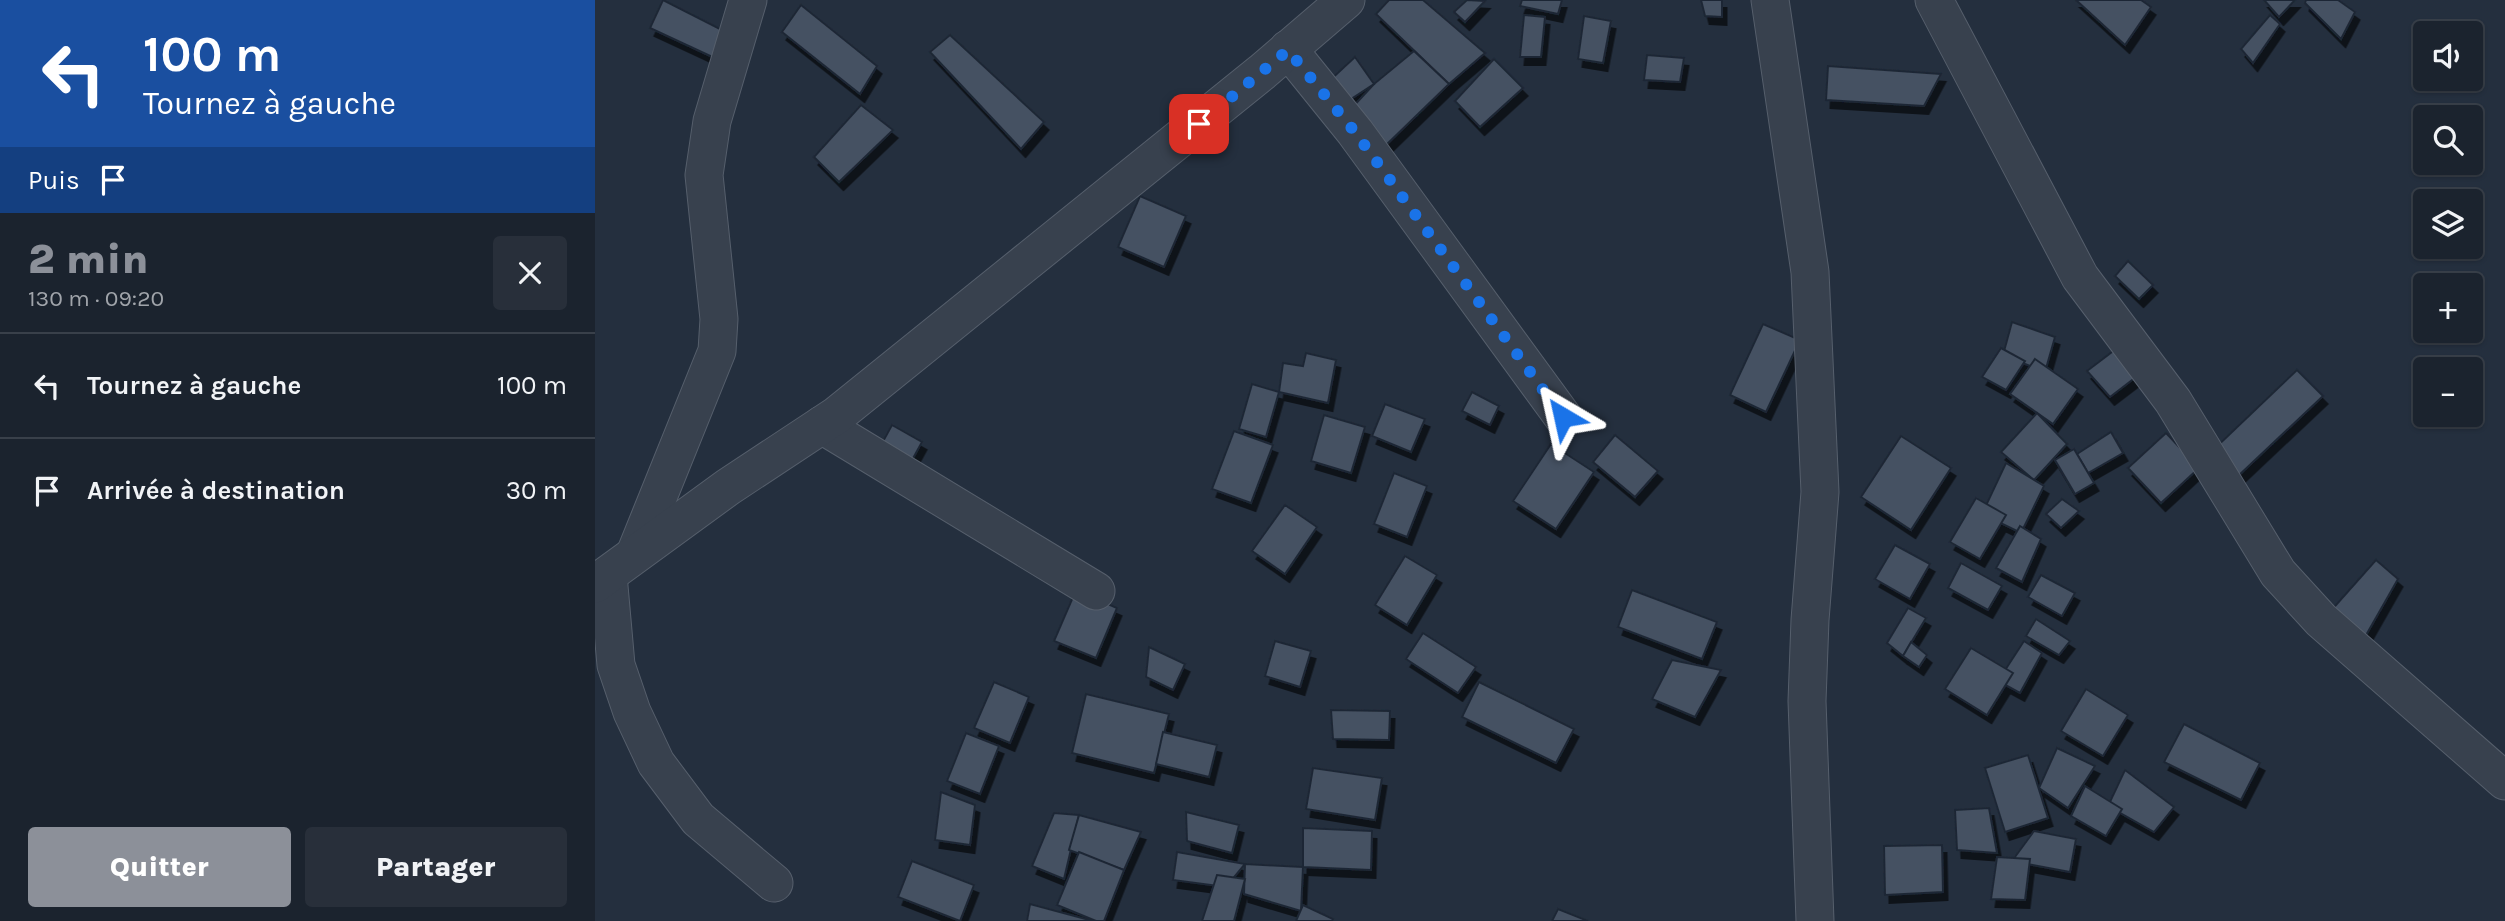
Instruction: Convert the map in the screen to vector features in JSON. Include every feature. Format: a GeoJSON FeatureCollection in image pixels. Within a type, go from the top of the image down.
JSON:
{"type":"FeatureCollection","features":[{"type":"Feature","properties":{"kind":"street"},"geometry":{"type":"LineString","coordinates":[[748,0],[712,121],[704,175],[719,319],[717,351],[613,571],[616,664],[632,712],[656,763],[698,819],[774,883]]}},
{"type":"Feature","properties":{"kind":"street"},"geometry":{"type":"LineString","coordinates":[[613,571],[728,487],[822,425],[890,373],[1346,0]]}},
{"type":"Feature","properties":{"kind":"street"},"geometry":{"type":"LineString","coordinates":[[1770,0],[1810,272],[1820,492],[1810,620],[1808,701],[1815,921]]}},
{"type":"Feature","properties":{"kind":"street"},"geometry":{"type":"LineString","coordinates":[[1934,0],[2080,277],[2173,401],[2278,573],[2321,620],[2505,781]]}},
{"type":"Feature","properties":{"kind":"street"},"geometry":{"type":"LineString","coordinates":[[1288,50],[1355,132],[1563,417]]}},
{"type":"Feature","properties":{"kind":"street"},"geometry":{"type":"LineString","coordinates":[[822,425],[1096,591]]}},
{"type":"Feature","properties":{"kind":"building"},"geometry":{"type":"Polygon","coordinates":[[[663,0],[726,32],[721,61],[650,28],[663,0]]]}},
{"type":"Feature","properties":{"kind":"building"},"geometry":{"type":"Polygon","coordinates":[[[1389,0],[1423,0],[1485,53],[1449,84],[1376,14],[1389,0]]]}},
{"type":"Feature","properties":{"kind":"building"},"geometry":{"type":"Polygon","coordinates":[[[1467,0],[1485,1],[1465,22],[1454,12],[1467,0]]]}},
{"type":"Feature","properties":{"kind":"building"},"geometry":{"type":"Polygon","coordinates":[[[1522,0],[1562,0],[1558,14],[1520,6],[1522,0]]]}},
{"type":"Feature","properties":{"kind":"building"},"geometry":{"type":"Polygon","coordinates":[[[1701,0],[1722,0],[1722,17],[1705,16],[1701,0]]]}},
{"type":"Feature","properties":{"kind":"building"},"geometry":{"type":"Polygon","coordinates":[[[2076,0],[2141,0],[2151,7],[2125,45],[2076,0]]]}},
{"type":"Feature","properties":{"kind":"building"},"geometry":{"type":"Polygon","coordinates":[[[2264,0],[2295,0],[2279,17],[2264,0]]]}},
{"type":"Feature","properties":{"kind":"building"},"geometry":{"type":"Polygon","coordinates":[[[2306,0],[2338,0],[2355,12],[2341,39],[2305,3],[2306,0]]]}},
{"type":"Feature","properties":{"kind":"building"},"geometry":{"type":"Polygon","coordinates":[[[801,5],[877,66],[860,94],[782,32],[801,5]]]}},
{"type":"Feature","properties":{"kind":"building"},"geometry":{"type":"Polygon","coordinates":[[[1524,15],[1545,17],[1541,57],[1520,57],[1524,15]]]}},
{"type":"Feature","properties":{"kind":"building"},"geometry":{"type":"Polygon","coordinates":[[[2270,15],[2280,24],[2253,63],[2241,49],[2270,15]]]}},
{"type":"Feature","properties":{"kind":"building"},"geometry":{"type":"Polygon","coordinates":[[[1584,16],[1611,21],[1603,63],[1578,59],[1584,16]]]}},
{"type":"Feature","properties":{"kind":"building"},"geometry":{"type":"Polygon","coordinates":[[[950,35],[1044,122],[1021,149],[930,52],[950,35]]]}},
{"type":"Feature","properties":{"kind":"building"},"geometry":{"type":"Polygon","coordinates":[[[1414,51],[1449,84],[1384,147],[1349,111],[1374,84],[1414,51]]]}},
{"type":"Feature","properties":{"kind":"building"},"geometry":{"type":"Polygon","coordinates":[[[1647,55],[1684,58],[1680,82],[1644,80],[1647,55]]]}},
{"type":"Feature","properties":{"kind":"building"},"geometry":{"type":"Polygon","coordinates":[[[1355,57],[1374,84],[1348,101],[1327,83],[1355,57]]]}},
{"type":"Feature","properties":{"kind":"building"},"geometry":{"type":"Polygon","coordinates":[[[1494,59],[1523,88],[1480,127],[1455,101],[1494,59]]]}},
{"type":"Feature","properties":{"kind":"building"},"geometry":{"type":"Polygon","coordinates":[[[1828,66],[1941,74],[1924,106],[1826,100],[1828,66]]]}},
{"type":"Feature","properties":{"kind":"building"},"geometry":{"type":"Polygon","coordinates":[[[861,105],[893,130],[839,182],[814,157],[861,105]]]}},
{"type":"Feature","properties":{"kind":"building"},"geometry":{"type":"Polygon","coordinates":[[[1140,196],[1186,216],[1164,267],[1118,247],[1140,196]]]}},
{"type":"Feature","properties":{"kind":"building"},"geometry":{"type":"Polygon","coordinates":[[[2128,261],[2153,285],[2139,299],[2115,276],[2128,261]]]}},
{"type":"Feature","properties":{"kind":"building"},"geometry":{"type":"Polygon","coordinates":[[[2012,322],[2055,337],[2045,372],[2003,355],[2012,322]]]}},
{"type":"Feature","properties":{"kind":"building"},"geometry":{"type":"Polygon","coordinates":[[[1763,324],[1800,340],[1766,412],[1730,395],[1763,324]]]}},
{"type":"Feature","properties":{"kind":"building"},"geometry":{"type":"Polygon","coordinates":[[[2001,348],[2025,361],[2006,390],[1982,377],[2001,348]]]}},
{"type":"Feature","properties":{"kind":"building"},"geometry":{"type":"Polygon","coordinates":[[[2116,349],[2136,377],[2110,397],[2087,371],[2116,349]]]}},
{"type":"Feature","properties":{"kind":"building"},"geometry":{"type":"Polygon","coordinates":[[[1306,353],[1336,360],[1328,403],[1279,392],[1283,363],[1303,366],[1306,353]]]}},
{"type":"Feature","properties":{"kind":"building"},"geometry":{"type":"Polygon","coordinates":[[[2035,359],[2078,389],[2053,424],[2010,394],[2035,359]]]}},
{"type":"Feature","properties":{"kind":"building"},"geometry":{"type":"Polygon","coordinates":[[[2297,370],[2323,396],[2236,478],[2211,452],[2297,370]]]}},
{"type":"Feature","properties":{"kind":"building"},"geometry":{"type":"Polygon","coordinates":[[[1252,384],[1279,392],[1266,437],[1239,429],[1252,384]]]}},
{"type":"Feature","properties":{"kind":"building"},"geometry":{"type":"Polygon","coordinates":[[[1472,392],[1499,406],[1490,425],[1462,411],[1472,392]]]}},
{"type":"Feature","properties":{"kind":"building"},"geometry":{"type":"Polygon","coordinates":[[[1385,404],[1425,419],[1411,452],[1372,436],[1385,404]]]}},
{"type":"Feature","properties":{"kind":"building"},"geometry":{"type":"Polygon","coordinates":[[[2037,413],[2067,444],[2034,480],[2001,452],[2037,413]]]}},
{"type":"Feature","properties":{"kind":"building"},"geometry":{"type":"Polygon","coordinates":[[[1324,415],[1365,427],[1351,473],[1311,461],[1324,415]]]}},
{"type":"Feature","properties":{"kind":"building"},"geometry":{"type":"Polygon","coordinates":[[[892,425],[922,442],[911,462],[881,445],[892,425]]]}},
{"type":"Feature","properties":{"kind":"building"},"geometry":{"type":"Polygon","coordinates":[[[1234,431],[1273,445],[1251,503],[1212,489],[1234,431]]]}},
{"type":"Feature","properties":{"kind":"building"},"geometry":{"type":"Polygon","coordinates":[[[2111,432],[2123,453],[2088,473],[2077,454],[2111,432]]]}},
{"type":"Feature","properties":{"kind":"building"},"geometry":{"type":"Polygon","coordinates":[[[2166,433],[2199,468],[2161,503],[2128,468],[2166,433]]]}},
{"type":"Feature","properties":{"kind":"building"},"geometry":{"type":"Polygon","coordinates":[[[1615,435],[1658,471],[1635,497],[1593,462],[1615,435]]]}},
{"type":"Feature","properties":{"kind":"building"},"geometry":{"type":"Polygon","coordinates":[[[1901,436],[1951,468],[1911,530],[1861,497],[1901,436]]]}},
{"type":"Feature","properties":{"kind":"building"},"geometry":{"type":"Polygon","coordinates":[[[1551,444],[1594,472],[1556,529],[1513,501],[1551,444]]]}},
{"type":"Feature","properties":{"kind":"building"},"geometry":{"type":"Polygon","coordinates":[[[2074,449],[2094,483],[2075,494],[2055,460],[2074,449]]]}},
{"type":"Feature","properties":{"kind":"building"},"geometry":{"type":"Polygon","coordinates":[[[2006,463],[2044,486],[2021,533],[1982,514],[2006,463]]]}},
{"type":"Feature","properties":{"kind":"building"},"geometry":{"type":"Polygon","coordinates":[[[1394,473],[1427,486],[1407,537],[1374,524],[1394,473]]]}},
{"type":"Feature","properties":{"kind":"building"},"geometry":{"type":"Polygon","coordinates":[[[1976,498],[2006,515],[1980,559],[1950,542],[1976,498]]]}},
{"type":"Feature","properties":{"kind":"building"},"geometry":{"type":"Polygon","coordinates":[[[2062,499],[2079,511],[2061,528],[2046,514],[2062,499]]]}},
{"type":"Feature","properties":{"kind":"building"},"geometry":{"type":"Polygon","coordinates":[[[1285,505],[1317,527],[1285,574],[1252,551],[1285,505]]]}},
{"type":"Feature","properties":{"kind":"building"},"geometry":{"type":"Polygon","coordinates":[[[2020,526],[2041,539],[2022,582],[1996,568],[2020,526]]]}},
{"type":"Feature","properties":{"kind":"building"},"geometry":{"type":"Polygon","coordinates":[[[1895,545],[1930,564],[1910,599],[1875,579],[1895,545]]]}},
{"type":"Feature","properties":{"kind":"building"},"geometry":{"type":"Polygon","coordinates":[[[1405,556],[1437,575],[1407,625],[1375,605],[1405,556]]]}},
{"type":"Feature","properties":{"kind":"building"},"geometry":{"type":"Polygon","coordinates":[[[2376,560],[2398,579],[2361,644],[2328,614],[2376,560]]]}},
{"type":"Feature","properties":{"kind":"building"},"geometry":{"type":"Polygon","coordinates":[[[1961,563],[2002,586],[1988,610],[1948,588],[1961,563]]]}},
{"type":"Feature","properties":{"kind":"building"},"geometry":{"type":"Polygon","coordinates":[[[2041,575],[2075,593],[2062,616],[2028,597],[2041,575]]]}},
{"type":"Feature","properties":{"kind":"building"},"geometry":{"type":"Polygon","coordinates":[[[1076,590],[1117,608],[1096,658],[1054,641],[1076,590]]]}},
{"type":"Feature","properties":{"kind":"building"},"geometry":{"type":"Polygon","coordinates":[[[1632,590],[1717,622],[1702,659],[1618,627],[1632,590]]]}},
{"type":"Feature","properties":{"kind":"building"},"geometry":{"type":"Polygon","coordinates":[[[1908,608],[1926,618],[1903,656],[1887,643],[1908,608]]]}},
{"type":"Feature","properties":{"kind":"building"},"geometry":{"type":"Polygon","coordinates":[[[2036,619],[2070,641],[2059,655],[2026,636],[2036,619]]]}},
{"type":"Feature","properties":{"kind":"building"},"geometry":{"type":"Polygon","coordinates":[[[1423,633],[1476,667],[1458,693],[1406,659],[1423,633]]]}},
{"type":"Feature","properties":{"kind":"building"},"geometry":{"type":"Polygon","coordinates":[[[1275,641],[1311,651],[1300,687],[1265,676],[1275,641]]]}},
{"type":"Feature","properties":{"kind":"building"},"geometry":{"type":"Polygon","coordinates":[[[2024,641],[2042,653],[2020,693],[1998,681],[2024,641]]]}},
{"type":"Feature","properties":{"kind":"building"},"geometry":{"type":"Polygon","coordinates":[[[1911,642],[1927,655],[1919,667],[1903,656],[1911,642]]]}},
{"type":"Feature","properties":{"kind":"building"},"geometry":{"type":"Polygon","coordinates":[[[1149,647],[1185,664],[1173,690],[1146,677],[1149,647]]]}},
{"type":"Feature","properties":{"kind":"building"},"geometry":{"type":"Polygon","coordinates":[[[1971,648],[2013,673],[1987,715],[1945,689],[1971,648]]]}},
{"type":"Feature","properties":{"kind":"building"},"geometry":{"type":"Polygon","coordinates":[[[1672,660],[1721,670],[1695,717],[1652,699],[1672,660]]]}},
{"type":"Feature","properties":{"kind":"building"},"geometry":{"type":"Polygon","coordinates":[[[994,682],[1029,697],[1010,743],[974,728],[994,682]]]}},
{"type":"Feature","properties":{"kind":"building"},"geometry":{"type":"Polygon","coordinates":[[[1479,682],[1574,729],[1556,763],[1462,717],[1479,682]]]}},
{"type":"Feature","properties":{"kind":"building"},"geometry":{"type":"Polygon","coordinates":[[[2086,689],[2128,715],[2103,756],[2061,731],[2086,689]]]}},
{"type":"Feature","properties":{"kind":"building"},"geometry":{"type":"Polygon","coordinates":[[[1086,694],[1169,714],[1154,773],[1072,753],[1086,694]]]}},
{"type":"Feature","properties":{"kind":"building"},"geometry":{"type":"Polygon","coordinates":[[[1331,710],[1390,711],[1389,740],[1333,739],[1331,710]]]}},
{"type":"Feature","properties":{"kind":"building"},"geometry":{"type":"Polygon","coordinates":[[[2184,724],[2260,763],[2241,800],[2164,762],[2184,724]]]}},
{"type":"Feature","properties":{"kind":"building"},"geometry":{"type":"Polygon","coordinates":[[[1163,732],[1217,745],[1209,777],[1156,764],[1163,732]]]}},
{"type":"Feature","properties":{"kind":"building"},"geometry":{"type":"Polygon","coordinates":[[[966,733],[999,746],[980,794],[947,781],[966,733]]]}},
{"type":"Feature","properties":{"kind":"building"},"geometry":{"type":"Polygon","coordinates":[[[2057,748],[2095,766],[2068,808],[2039,788],[2057,748]]]}},
{"type":"Feature","properties":{"kind":"building"},"geometry":{"type":"Polygon","coordinates":[[[2028,755],[2048,818],[2005,832],[1985,768],[2028,755]]]}},
{"type":"Feature","properties":{"kind":"building"},"geometry":{"type":"Polygon","coordinates":[[[1313,768],[1382,778],[1375,820],[1306,809],[1313,768]]]}},
{"type":"Feature","properties":{"kind":"building"},"geometry":{"type":"Polygon","coordinates":[[[2125,770],[2174,807],[2154,832],[2108,806],[2125,770]]]}},
{"type":"Feature","properties":{"kind":"building"},"geometry":{"type":"Polygon","coordinates":[[[2085,786],[2122,809],[2106,836],[2071,816],[2085,786]]]}},
{"type":"Feature","properties":{"kind":"building"},"geometry":{"type":"Polygon","coordinates":[[[941,792],[975,805],[970,845],[935,840],[941,792]]]}},
{"type":"Feature","properties":{"kind":"building"},"geometry":{"type":"Polygon","coordinates":[[[1989,808],[1997,853],[1957,850],[1955,810],[1989,808]]]}},
{"type":"Feature","properties":{"kind":"building"},"geometry":{"type":"Polygon","coordinates":[[[1186,812],[1239,825],[1232,853],[1187,841],[1186,812]]]}},
{"type":"Feature","properties":{"kind":"building"},"geometry":{"type":"Polygon","coordinates":[[[1054,813],[1079,815],[1064,879],[1032,866],[1054,813]]]}},
{"type":"Feature","properties":{"kind":"building"},"geometry":{"type":"Polygon","coordinates":[[[1079,815],[1141,832],[1124,870],[1069,850],[1079,815]]]}},
{"type":"Feature","properties":{"kind":"building"},"geometry":{"type":"Polygon","coordinates":[[[1303,828],[1372,831],[1371,870],[1303,867],[1303,828]]]}},
{"type":"Feature","properties":{"kind":"building"},"geometry":{"type":"Polygon","coordinates":[[[2034,831],[2076,839],[2070,872],[2012,861],[2034,831]]]}},
{"type":"Feature","properties":{"kind":"building"},"geometry":{"type":"Polygon","coordinates":[[[1942,845],[1943,892],[1885,895],[1884,846],[1942,845]]]}},
{"type":"Feature","properties":{"kind":"building"},"geometry":{"type":"Polygon","coordinates":[[[1079,852],[1124,870],[1104,921],[1096,921],[1057,905],[1079,852]]]}},
{"type":"Feature","properties":{"kind":"building"},"geometry":{"type":"Polygon","coordinates":[[[1177,852],[1245,864],[1226,887],[1173,880],[1177,852]]]}},
{"type":"Feature","properties":{"kind":"building"},"geometry":{"type":"Polygon","coordinates":[[[1997,857],[2030,859],[2025,900],[1991,899],[1997,857]]]}},
{"type":"Feature","properties":{"kind":"building"},"geometry":{"type":"Polygon","coordinates":[[[912,861],[974,885],[960,921],[898,897],[912,861]]]}},
{"type":"Feature","properties":{"kind":"building"},"geometry":{"type":"Polygon","coordinates":[[[1245,864],[1303,867],[1301,911],[1244,894],[1245,864]]]}},
{"type":"Feature","properties":{"kind":"building"},"geometry":{"type":"Polygon","coordinates":[[[1217,875],[1245,879],[1234,921],[1202,921],[1217,875]]]}},
{"type":"Feature","properties":{"kind":"building"},"geometry":{"type":"Polygon","coordinates":[[[1030,904],[1093,921],[1027,921],[1030,904]]]}},
{"type":"Feature","properties":{"kind":"building"},"geometry":{"type":"Polygon","coordinates":[[[1303,905],[1333,919],[1332,921],[1296,921],[1303,905]]]}},
{"type":"Feature","properties":{"kind":"building"},"geometry":{"type":"Polygon","coordinates":[[[1558,909],[1588,921],[1552,921],[1558,909]]]}},
{"type":"Feature","properties":{"kind":"route"},"geometry":{"type":"LineString","coordinates":[[1199,124],[1288,50],[1355,132],[1563,417]]}}]}
